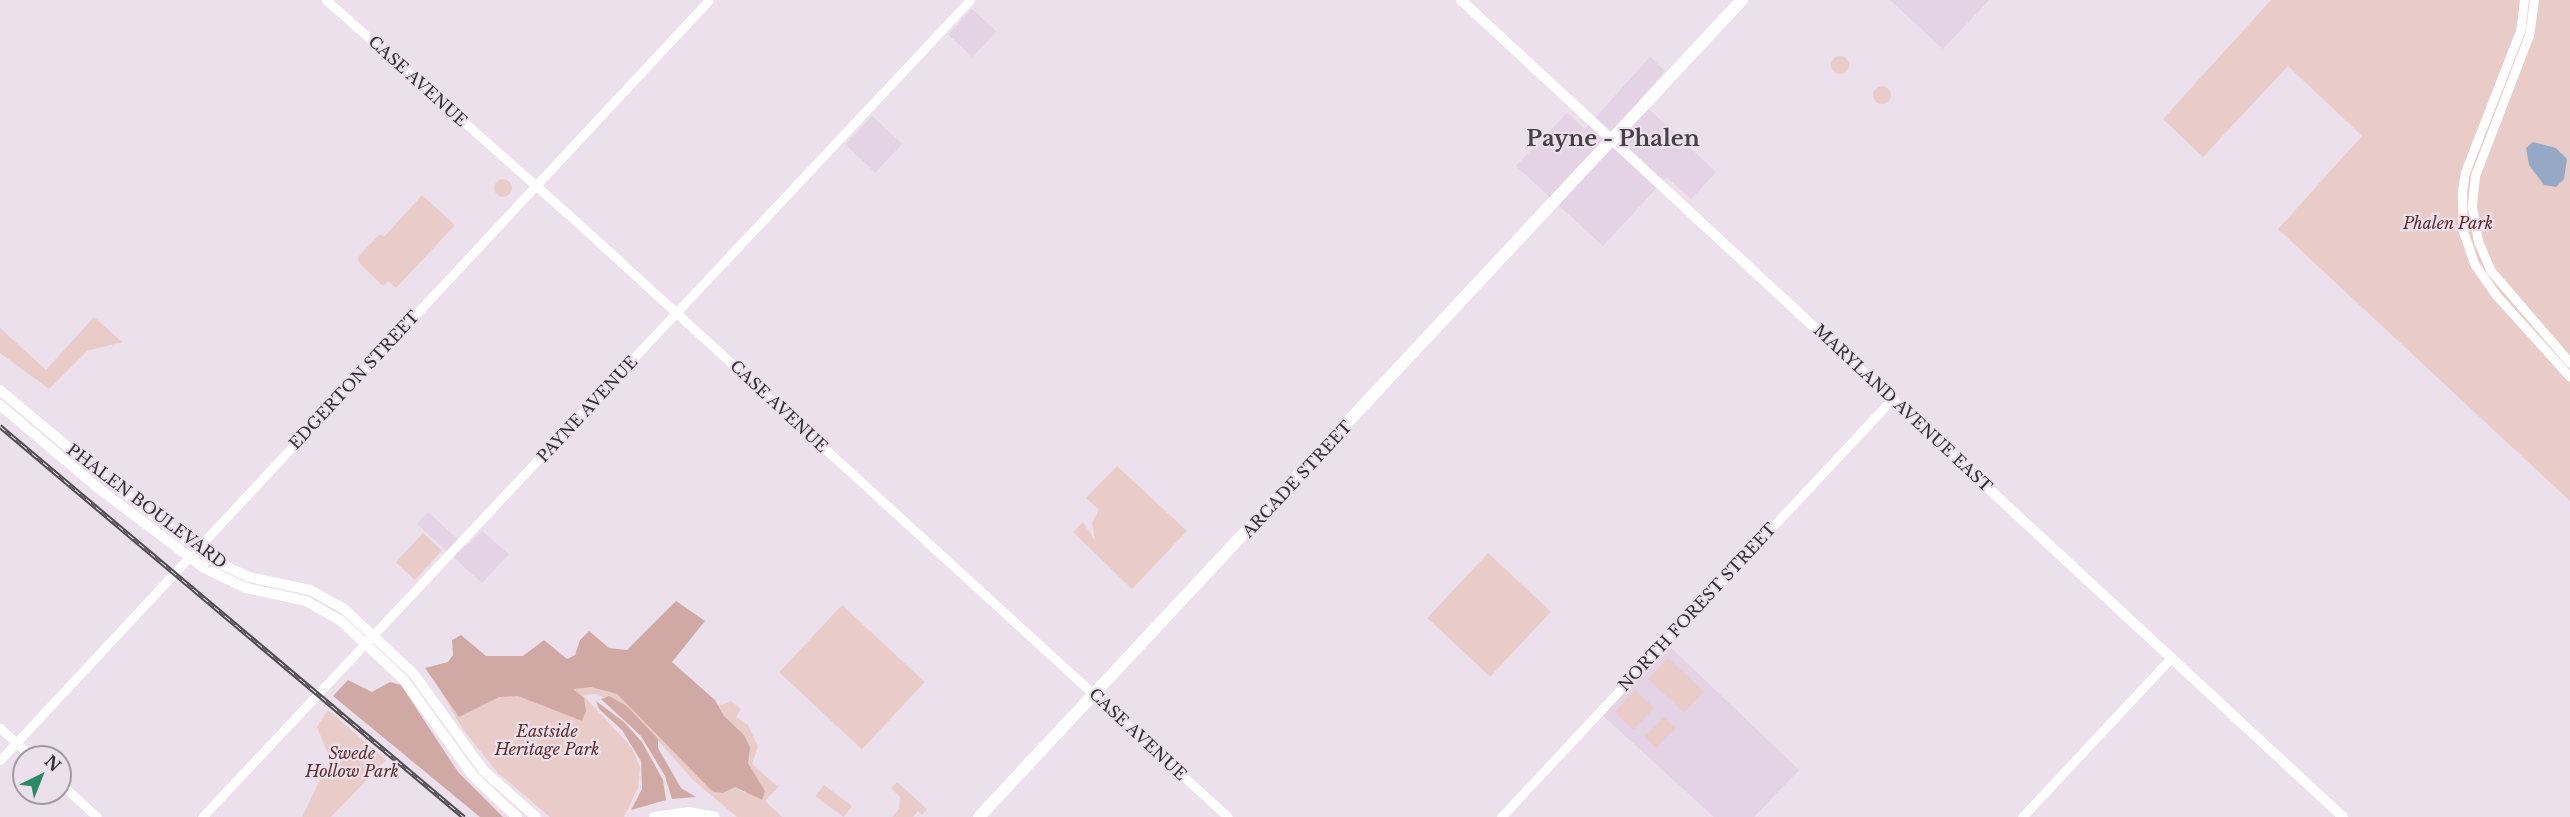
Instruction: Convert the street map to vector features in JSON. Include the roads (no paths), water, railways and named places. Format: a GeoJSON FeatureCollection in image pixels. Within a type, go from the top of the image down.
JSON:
{"type":"FeatureCollection","features":[{"type":"Feature","properties":{"kind":"main road","name":"MARYLAND AVENUE EAST"},"geometry":{"type":"LineString","coordinates":[[1461,0],[2343,817]]}},
{"type":"Feature","properties":{"kind":"main road","name":"ARCADE STREET"},"geometry":{"type":"LineString","coordinates":[[979,817],[1742,0]]}},
{"type":"Feature","properties":{"kind":"main road","name":"PHALEN BOULEVARD"},"geometry":{"type":"LineString","coordinates":[[0,390],[105,478],[210,559],[249,577],[319,594],[374,635],[413,673],[484,771],[536,817]]}},
{"type":"Feature","properties":{"kind":"main road","name":"PHALEN BOULEVARD"},"geometry":{"type":"LineString","coordinates":[[0,405],[98,488],[204,568],[246,588],[314,604],[366,644],[403,679],[482,786],[517,817]]}},
{"type":"Feature","properties":{"kind":"main road"},"geometry":{"type":"LineString","coordinates":[[654,817],[688,812],[715,817]]}},
{"type":"Feature","properties":{"kind":"street","name":"CASE AVENUE"},"geometry":{"type":"LineString","coordinates":[[327,0],[537,185],[1228,817]]}},
{"type":"Feature","properties":{"kind":"street","name":"EDGERTON STREET"},"geometry":{"type":"LineString","coordinates":[[0,760],[709,0]]}},
{"type":"Feature","properties":{"kind":"street","name":"PAYNE AVENUE"},"geometry":{"type":"LineString","coordinates":[[202,817],[970,0]]}},
{"type":"Feature","properties":{"kind":"street"},"geometry":{"type":"LineString","coordinates":[[2524,0],[2520,31],[2465,172],[2462,192],[2463,231],[2475,265],[2496,295],[2570,377]]}},
{"type":"Feature","properties":{"kind":"street"},"geometry":{"type":"LineString","coordinates":[[2534,0],[2529,35],[2475,176],[2472,207],[2483,258],[2511,297],[2570,363]]}},
{"type":"Feature","properties":{"kind":"street","name":"NORTH FOREST STREET"},"geometry":{"type":"LineString","coordinates":[[1501,817],[1893,398]]}},
{"type":"Feature","properties":{"kind":"street"},"geometry":{"type":"LineString","coordinates":[[2022,817],[2171,658]]}},
{"type":"Feature","properties":{"kind":"street"},"geometry":{"type":"LineString","coordinates":[[0,728],[19,745]]}},
{"type":"Feature","properties":{"kind":"street"},"geometry":{"type":"LineString","coordinates":[[72,794],[97,817]]}},
{"type":"Feature","properties":{"kind":"water"},"geometry":{"type":"Polygon","coordinates":[[[2533,142],[2556,148],[2567,159],[2564,179],[2556,187],[2544,185],[2529,165],[2526,148],[2533,142]]]}},
{"type":"Feature","properties":{"kind":"railway"},"geometry":{"type":"LineString","coordinates":[[0,426],[464,817]]}},
{"type":"Feature","properties":{"kind":"district","name":"Payne - Phalen"},"geometry":{"type":"Point","coordinates":[1613,139]}},
{"type":"Feature","properties":{"kind":"park label","name":"Phalen Park"},"geometry":{"type":"Point","coordinates":[2448,223]}},
{"type":"Feature","properties":{"kind":"park label","name":"Eastside Heritage Park"},"geometry":{"type":"Point","coordinates":[547,740]}},
{"type":"Feature","properties":{"kind":"park label","name":"Swede Hollow Park"},"geometry":{"type":"Point","coordinates":[352,762]}}]}
